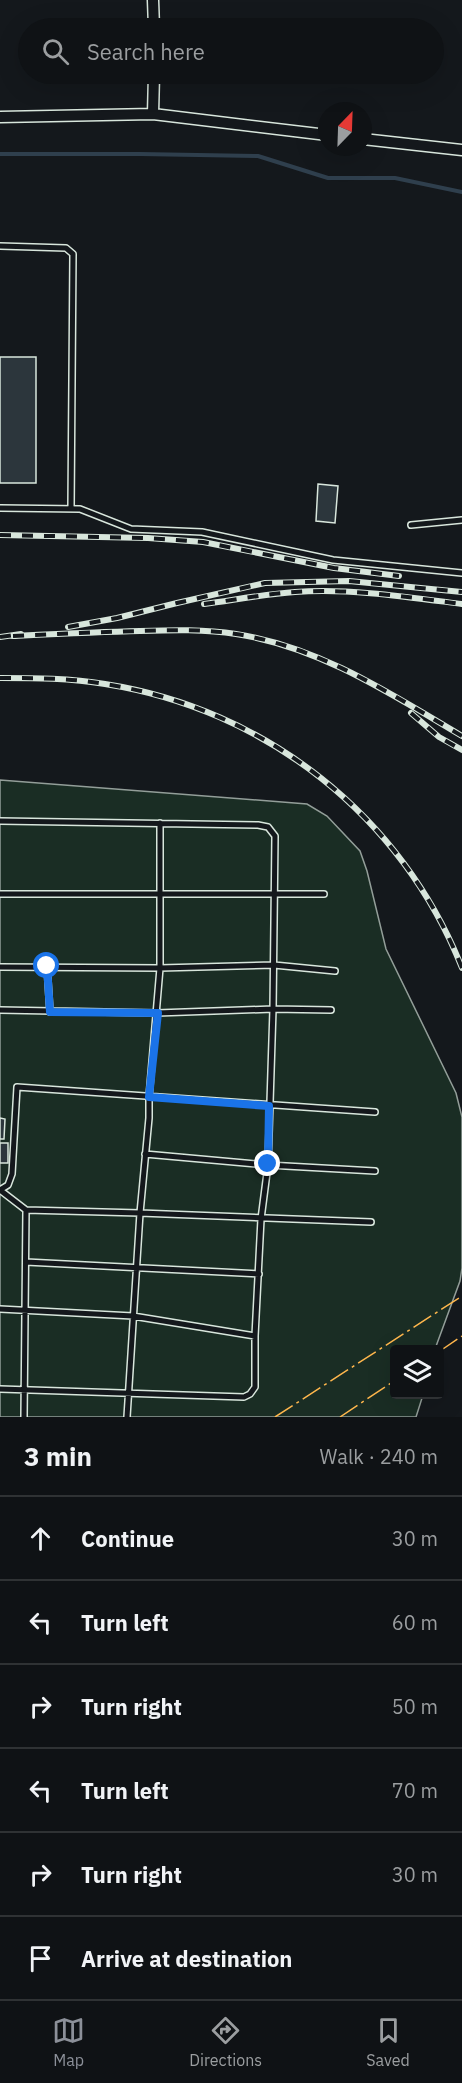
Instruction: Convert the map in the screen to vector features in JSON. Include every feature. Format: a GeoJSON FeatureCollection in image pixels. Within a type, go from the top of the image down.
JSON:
{"type":"FeatureCollection","features":[{"type":"Feature","properties":{"kind":"street"},"geometry":{"type":"LineString","coordinates":[[153,0],[154,18]]}},
{"type":"Feature","properties":{"kind":"street"},"geometry":{"type":"LineString","coordinates":[[153,114],[154,84]]}},
{"type":"Feature","properties":{"kind":"street"},"geometry":{"type":"LineString","coordinates":[[0,117],[153,114],[318,134]]}},
{"type":"Feature","properties":{"kind":"street"},"geometry":{"type":"LineString","coordinates":[[372,140],[462,150]]}},
{"type":"Feature","properties":{"kind":"lane"},"geometry":{"type":"LineString","coordinates":[[0,246],[66,248],[73,254],[71,508]]}},
{"type":"Feature","properties":{"kind":"lane"},"geometry":{"type":"LineString","coordinates":[[0,508],[80,509],[131,529],[202,532],[333,560],[462,573]]}},
{"type":"Feature","properties":{"kind":"lane"},"geometry":{"type":"LineString","coordinates":[[411,525],[462,520]]}},
{"type":"Feature","properties":{"kind":"lane"},"geometry":{"type":"LineString","coordinates":[[0,821],[258,825],[268,828],[275,836],[268,1164],[261,1219],[253,1392],[247,1396],[0,1389]]}},
{"type":"Feature","properties":{"kind":"lane"},"geometry":{"type":"LineString","coordinates":[[127,1417],[140,1213],[158,1013],[160,823]]}},
{"type":"Feature","properties":{"kind":"lane"},"geometry":{"type":"LineString","coordinates":[[0,894],[324,894]]}},
{"type":"Feature","properties":{"kind":"lane"},"geometry":{"type":"LineString","coordinates":[[0,966],[160,968],[274,965],[335,971]]}},
{"type":"Feature","properties":{"kind":"lane"},"geometry":{"type":"LineString","coordinates":[[47,966],[50,1012]]}},
{"type":"Feature","properties":{"kind":"lane"},"geometry":{"type":"LineString","coordinates":[[0,1010],[158,1013],[273,1009],[331,1010]]}},
{"type":"Feature","properties":{"kind":"lane"},"geometry":{"type":"LineString","coordinates":[[371,1222],[26,1210],[0,1190],[8,1185],[12,1174],[17,1087],[375,1112]]}},
{"type":"Feature","properties":{"kind":"lane"},"geometry":{"type":"LineString","coordinates":[[146,1154],[375,1171]]}},
{"type":"Feature","properties":{"kind":"lane"},"geometry":{"type":"LineString","coordinates":[[24,1417],[26,1210]]}},
{"type":"Feature","properties":{"kind":"lane"},"geometry":{"type":"LineString","coordinates":[[26,1262],[258,1274]]}},
{"type":"Feature","properties":{"kind":"lane"},"geometry":{"type":"LineString","coordinates":[[0,1309],[133,1316],[255,1336]]}},
{"type":"Feature","properties":{"kind":"green space"},"geometry":{"type":"Polygon","coordinates":[[[0,780],[307,804],[327,816],[360,851],[386,949],[456,1093],[462,1117],[462,1268],[460,1281],[436,1345],[390,1345],[390,1399],[422,1399],[416,1417],[0,1417],[0,780]]]}},
{"type":"Feature","properties":{"kind":"building"},"geometry":{"type":"Polygon","coordinates":[[[0,357],[36,357],[36,483],[0,483],[0,357]]]}},
{"type":"Feature","properties":{"kind":"building"},"geometry":{"type":"Polygon","coordinates":[[[318,484],[338,486],[335,523],[316,521],[318,484]]]}},
{"type":"Feature","properties":{"kind":"building"},"geometry":{"type":"Polygon","coordinates":[[[0,1118],[5,1119],[4,1139],[0,1139],[0,1118]]]}},
{"type":"Feature","properties":{"kind":"building"},"geometry":{"type":"Polygon","coordinates":[[[0,1143],[8,1143],[8,1163],[0,1163],[0,1143]]]}},
{"type":"Feature","properties":{"kind":"waterway"},"geometry":{"type":"LineString","coordinates":[[0,154],[258,156],[328,178],[395,178],[462,192]]}},
{"type":"Feature","properties":{"kind":"railway"},"geometry":{"type":"LineString","coordinates":[[0,535],[148,538],[203,542],[334,568],[399,576]]}},
{"type":"Feature","properties":{"kind":"railway"},"geometry":{"type":"LineString","coordinates":[[68,627],[117,618],[265,583],[349,581],[462,592]]}},
{"type":"Feature","properties":{"kind":"railway"},"geometry":{"type":"LineString","coordinates":[[204,604],[272,594],[315,591],[378,594],[462,604]]}},
{"type":"Feature","properties":{"kind":"railway"},"geometry":{"type":"LineString","coordinates":[[13,636],[188,630],[224,632],[267,640],[326,661],[354,674],[462,736]]}},
{"type":"Feature","properties":{"kind":"railway"},"geometry":{"type":"LineString","coordinates":[[0,637],[21,634]]}},
{"type":"Feature","properties":{"kind":"railway"},"geometry":{"type":"LineString","coordinates":[[0,678],[92,682],[164,697],[220,718],[273,745],[321,778],[365,818],[404,863],[436,913],[462,968]]}},
{"type":"Feature","properties":{"kind":"railway"},"geometry":{"type":"LineString","coordinates":[[411,713],[439,737],[462,750]]}},
{"type":"Feature","properties":{"kind":"power"},"geometry":{"type":"LineString","coordinates":[[275,1417],[462,1296]]}},
{"type":"Feature","properties":{"kind":"power"},"geometry":{"type":"LineString","coordinates":[[444,1348],[462,1336]]}},
{"type":"Feature","properties":{"kind":"power"},"geometry":{"type":"LineString","coordinates":[[340,1417],[390,1384]]}},
{"type":"Feature","properties":{"kind":"route"},"geometry":{"type":"LineString","coordinates":[[47,966],[50,1012],[158,1013],[149,1097],[269,1106],[268,1164]]}}]}
